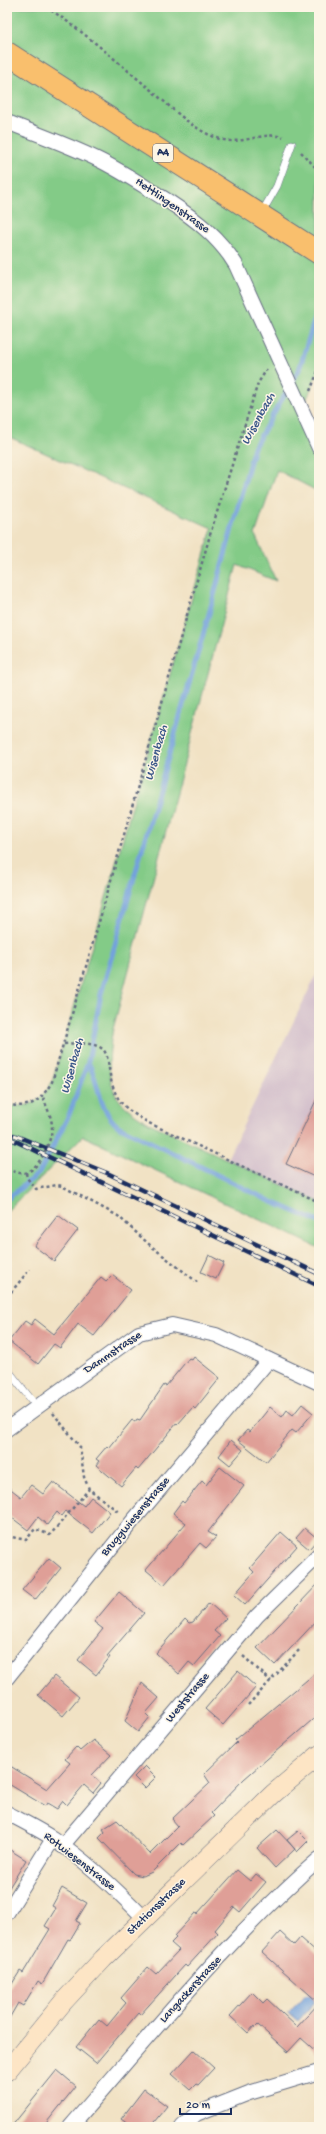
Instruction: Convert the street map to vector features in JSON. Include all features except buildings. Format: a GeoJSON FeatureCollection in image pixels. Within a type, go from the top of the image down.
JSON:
{"type":"FeatureCollection","features":[{"type":"Feature","properties":{"kind":"highway","name":"A4"},"geometry":{"type":"LineString","coordinates":[[7,42],[319,241]]}},
{"type":"Feature","properties":{"kind":"highway","name":"A4"},"geometry":{"type":"LineString","coordinates":[[7,53],[319,253]]}},
{"type":"Feature","properties":{"kind":"street","name":"Hettlingenstrasse"},"geometry":{"type":"LineString","coordinates":[[7,122],[97,159],[118,170],[189,216],[213,234],[226,249],[236,265],[319,448]]}},
{"type":"Feature","properties":{"kind":"street","name":"Dammstrasse"},"geometry":{"type":"LineString","coordinates":[[7,1429],[139,1333],[172,1324],[216,1335],[319,1383]]}},
{"type":"Feature","properties":{"kind":"street","name":"Bruggwiesenstrasse"},"geometry":{"type":"LineString","coordinates":[[7,1678],[131,1522],[269,1360]]}},
{"type":"Feature","properties":{"kind":"street","name":"Weststrasse"},"geometry":{"type":"LineString","coordinates":[[7,1913],[11,1896],[57,1842],[257,1616],[319,1555]]}},
{"type":"Feature","properties":{"kind":"street","name":"Stationsstrasse"},"geometry":{"type":"LineString","coordinates":[[7,2071],[98,1964],[273,1794],[319,1755]]}},
{"type":"Feature","properties":{"kind":"street","name":"Rotwiesenstrasse"},"geometry":{"type":"LineString","coordinates":[[7,1813],[57,1842],[116,1890],[145,1919]]}},
{"type":"Feature","properties":{"kind":"street","name":"Langackerstrasse"},"geometry":{"type":"LineString","coordinates":[[70,2127],[213,1964],[297,1878],[319,1859]]}},
{"type":"Feature","properties":{"kind":"street"},"geometry":{"type":"LineString","coordinates":[[182,2127],[196,2114],[249,2093],[319,2072]]}},
{"type":"Feature","properties":{"kind":"lane"},"geometry":{"type":"LineString","coordinates":[[265,207],[277,186],[292,144]]}},
{"type":"Feature","properties":{"kind":"lane"},"geometry":{"type":"LineString","coordinates":[[7,1369],[40,1404]]}},
{"type":"Feature","properties":{"kind":"path"},"geometry":{"type":"LineString","coordinates":[[46,7],[84,34],[174,111],[206,133],[221,139],[234,141],[276,135],[284,138],[292,144],[319,171]]}},
{"type":"Feature","properties":{"kind":"path"},"geometry":{"type":"LineString","coordinates":[[7,1105],[21,1106],[32,1104],[43,1097],[52,1082],[212,528],[258,383],[267,368],[278,358]]}},
{"type":"Feature","properties":{"kind":"path"},"geometry":{"type":"LineString","coordinates":[[64,1044],[83,1042],[100,1047],[108,1055],[112,1085],[119,1100],[133,1113],[149,1123],[319,1202]]}},
{"type":"Feature","properties":{"kind":"path"},"geometry":{"type":"LineString","coordinates":[[7,1169],[18,1173],[26,1173],[38,1164],[50,1140],[52,1126],[43,1097]]}},
{"type":"Feature","properties":{"kind":"path"},"geometry":{"type":"LineString","coordinates":[[26,1173],[27,1178],[36,1189],[57,1185],[62,1186],[118,1216],[151,1246],[197,1282]]}},
{"type":"Feature","properties":{"kind":"path"},"geometry":{"type":"LineString","coordinates":[[7,1297],[30,1268]]}},
{"type":"Feature","properties":{"kind":"path"},"geometry":{"type":"LineString","coordinates":[[40,1404],[80,1447],[84,1477],[89,1489],[131,1522]]}},
{"type":"Feature","properties":{"kind":"path"},"geometry":{"type":"LineString","coordinates":[[7,1536],[26,1540],[35,1530],[50,1535],[89,1489]]}},
{"type":"Feature","properties":{"kind":"path"},"geometry":{"type":"LineString","coordinates":[[232,1646],[271,1681]]}},
{"type":"Feature","properties":{"kind":"path"},"geometry":{"type":"LineString","coordinates":[[248,1705],[300,1649]]}},
{"type":"Feature","properties":{"kind":"shaded area"},"geometry":{"type":"Polygon","coordinates":[[[319,969],[319,1202],[227,1159],[319,969]]]}},
{"type":"Feature","properties":{"kind":"green space"},"geometry":{"type":"Polygon","coordinates":[[[7,7],[319,7],[319,369],[302,411],[319,448],[319,492],[277,470],[255,535],[276,581],[237,565],[113,1029],[109,1066],[115,1094],[123,1104],[141,1118],[319,1202],[319,1248],[83,1136],[7,1211],[7,1105],[22,1106],[34,1102],[43,1095],[52,1082],[212,528],[7,436],[7,7]]]}},
{"type":"Feature","properties":{"kind":"water"},"geometry":{"type":"Polygon","coordinates":[[[310,1995],[314,1999],[314,2003],[298,2021],[288,2013],[305,1996],[310,1995]]]}},
{"type":"Feature","properties":{"kind":"waterway","name":"Wisenbach"},"geometry":{"type":"LineString","coordinates":[[7,1199],[39,1173],[69,1115],[88,1062],[101,994],[210,610],[254,447],[299,370],[319,305]]}},
{"type":"Feature","properties":{"kind":"waterway"},"geometry":{"type":"LineString","coordinates":[[88,1062],[103,1104],[111,1119],[118,1126],[270,1201],[319,1222]]}},
{"type":"Feature","properties":{"kind":"railway"},"geometry":{"type":"LineString","coordinates":[[14,1135],[107,1173],[319,1274]]}},
{"type":"Feature","properties":{"kind":"railway"},"geometry":{"type":"LineString","coordinates":[[7,1137],[319,1286]]}}]}
